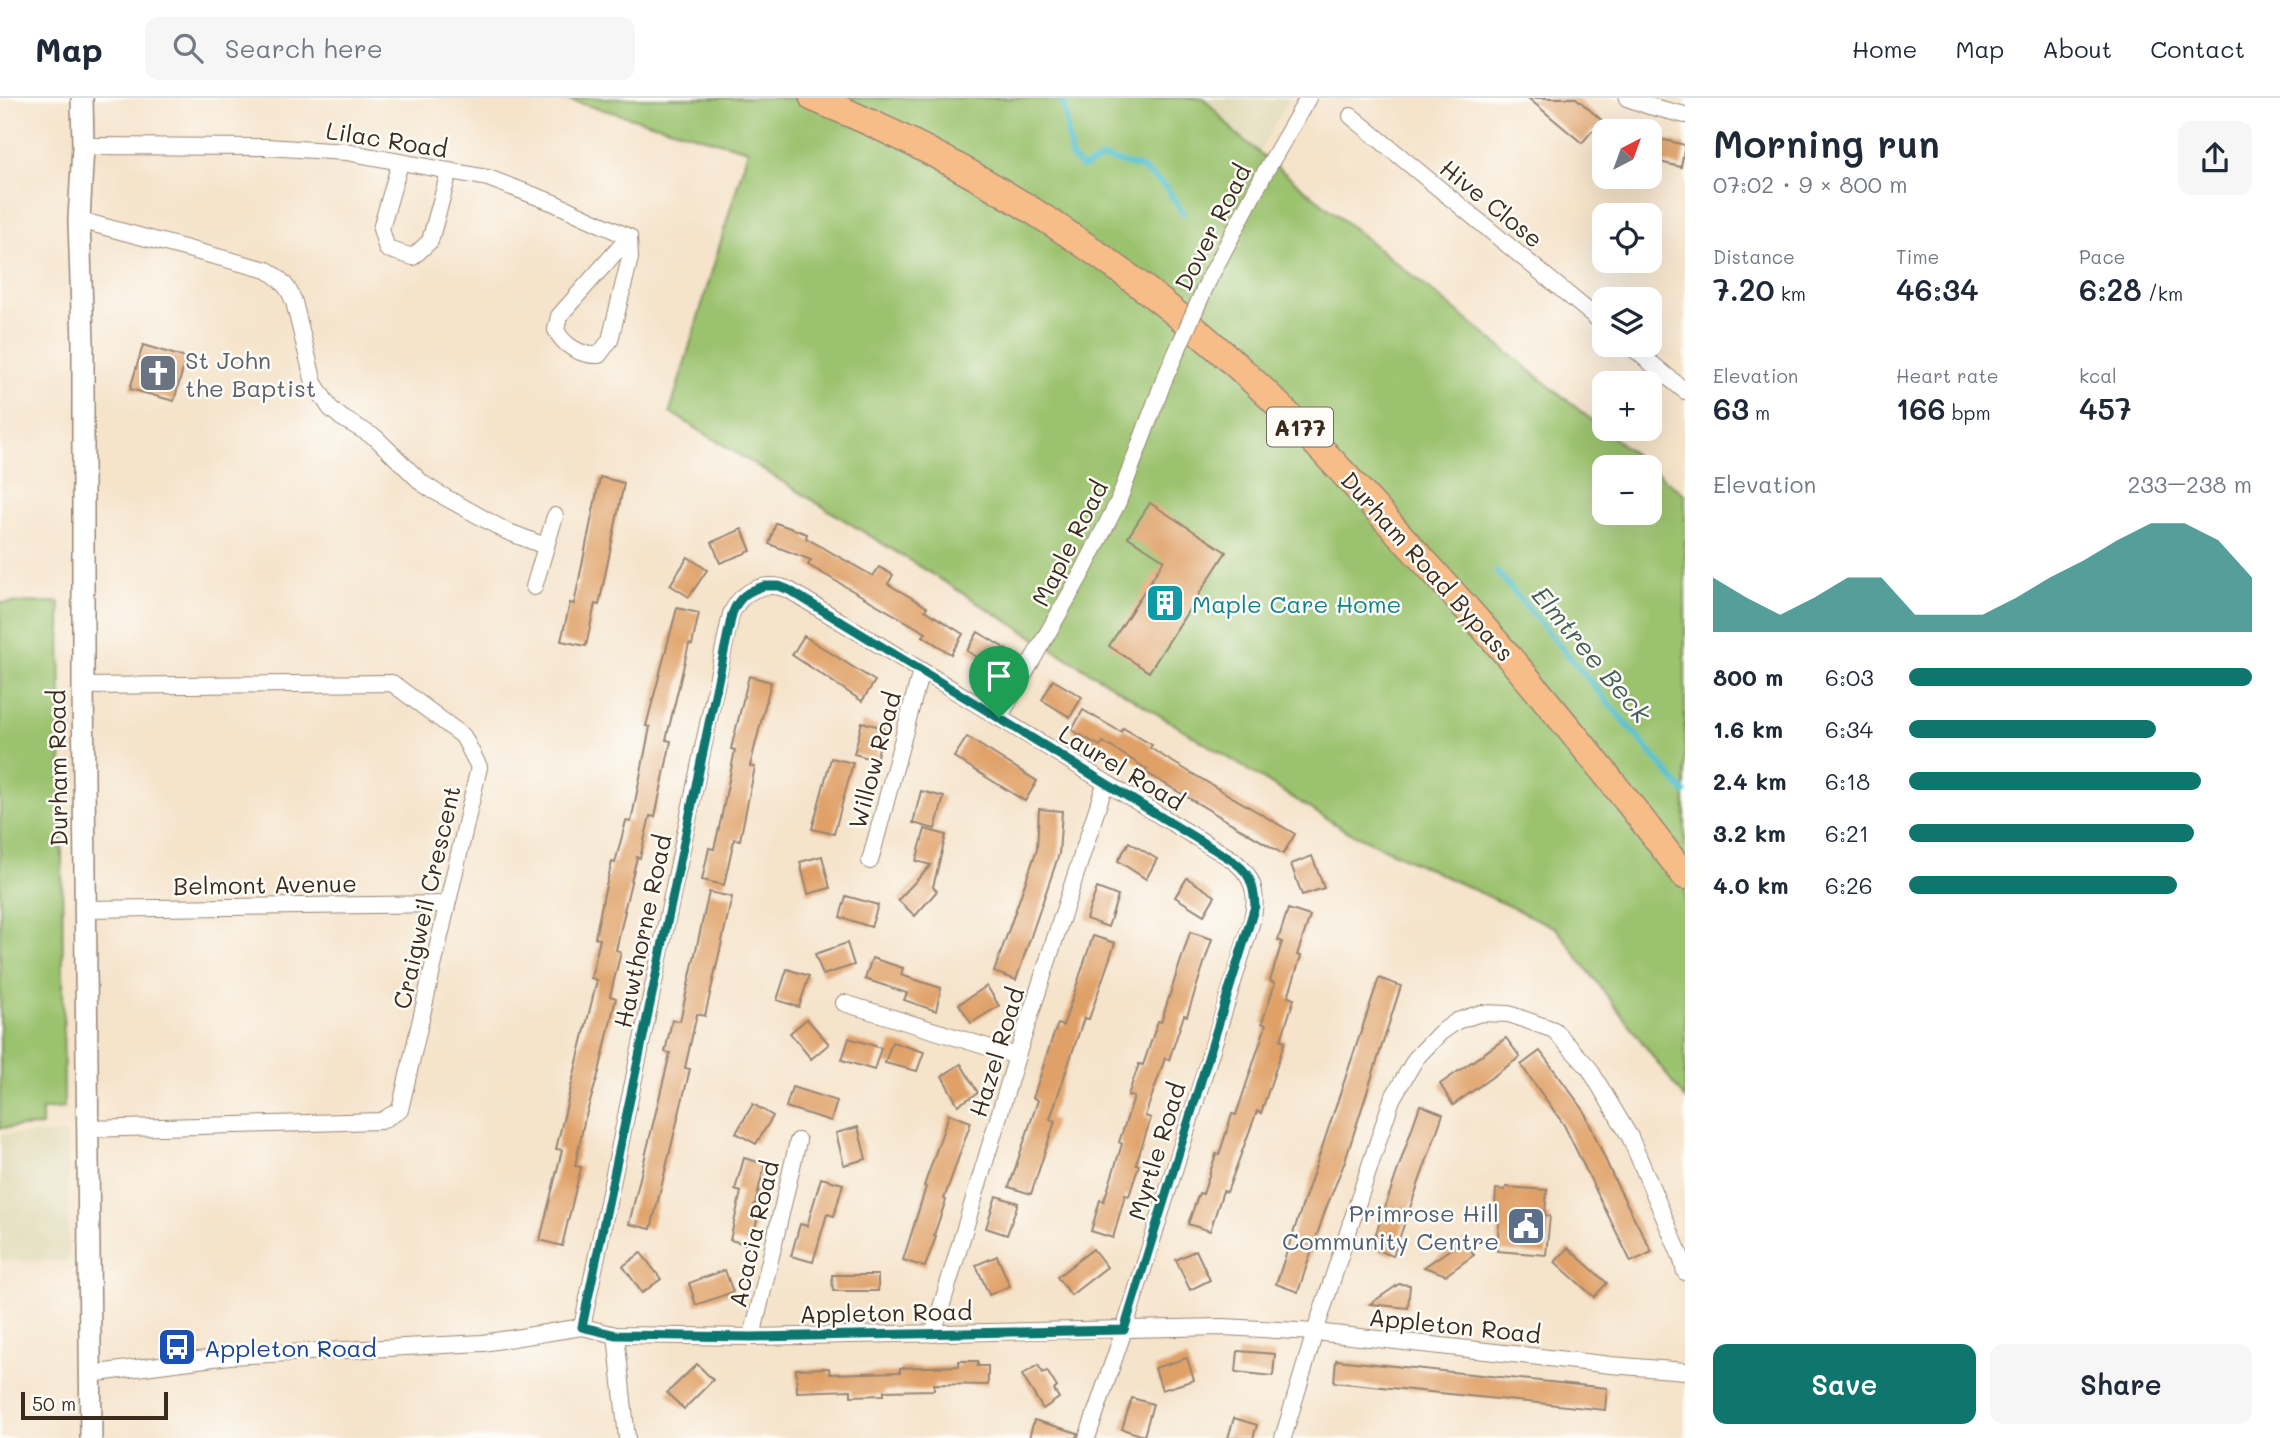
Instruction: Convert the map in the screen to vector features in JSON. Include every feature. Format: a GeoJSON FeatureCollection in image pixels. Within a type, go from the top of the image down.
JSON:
{"type":"FeatureCollection","features":[{"type":"Feature","properties":{"kind":"main road","name":"Durham Road Bypass"},"geometry":{"type":"LineString","coordinates":[[813,98],[912,143],[985,182],[1056,226],[1154,297],[1222,353],[1318,446],[1460,600],[1576,734],[1685,876]]}},
{"type":"Feature","properties":{"kind":"street","name":"Durham Road"},"geometry":{"type":"LineString","coordinates":[[82,98],[83,146],[79,220],[83,342],[83,686],[91,1438]]}},
{"type":"Feature","properties":{"kind":"street","name":"Dover Road"},"geometry":{"type":"LineString","coordinates":[[1164,380],[1208,281],[1264,174],[1308,98]]}},
{"type":"Feature","properties":{"kind":"street"},"geometry":{"type":"LineString","coordinates":[[1628,98],[1685,115]]}},
{"type":"Feature","properties":{"kind":"street","name":"Hive Close"},"geometry":{"type":"LineString","coordinates":[[1351,116],[1592,314]]}},
{"type":"Feature","properties":{"kind":"street","name":"Lilac Road"},"geometry":{"type":"LineString","coordinates":[[83,146],[279,148],[346,152],[449,173],[488,178],[554,203],[629,237]]}},
{"type":"Feature","properties":{"kind":"street"},"geometry":{"type":"LineString","coordinates":[[400,163],[382,229],[387,249],[413,257],[430,241],[449,173]]}},
{"type":"Feature","properties":{"kind":"street"},"geometry":{"type":"LineString","coordinates":[[79,220],[267,270],[281,278],[294,302],[314,383],[330,408],[376,438],[422,483],[434,491],[506,531],[545,546]]}},
{"type":"Feature","properties":{"kind":"street"},"geometry":{"type":"LineString","coordinates":[[629,237],[630,258],[610,340],[599,355],[588,356],[562,341],[556,330],[559,316],[629,237]]}},
{"type":"Feature","properties":{"kind":"street"},"geometry":{"type":"LineString","coordinates":[[1644,357],[1685,391]]}},
{"type":"Feature","properties":{"kind":"street","name":"Maple Road"},"geometry":{"type":"LineString","coordinates":[[999,718],[1083,572],[1118,502],[1164,380]]}},
{"type":"Feature","properties":{"kind":"street"},"geometry":{"type":"LineString","coordinates":[[534,587],[555,516]]}},
{"type":"Feature","properties":{"kind":"street","name":"Hawthorne Road"},"geometry":{"type":"LineString","coordinates":[[582,1327],[732,614],[742,597],[752,590],[764,586],[779,586],[789,590]]}},
{"type":"Feature","properties":{"kind":"street","name":"Laurel Road"},"geometry":{"type":"LineString","coordinates":[[789,590],[1230,859],[1250,876]]}},
{"type":"Feature","properties":{"kind":"street","name":"Willow Road"},"geometry":{"type":"LineString","coordinates":[[870,861],[921,671]]}},
{"type":"Feature","properties":{"kind":"street","name":"Craigweil Crescent"},"geometry":{"type":"LineString","coordinates":[[83,686],[392,683],[463,736],[479,766],[400,1110],[381,1121],[87,1129]]}},
{"type":"Feature","properties":{"kind":"street","name":"Hazel Road"},"geometry":{"type":"LineString","coordinates":[[933,1334],[1017,1056],[1105,784]]}},
{"type":"Feature","properties":{"kind":"street","name":"Myrtle Road"},"geometry":{"type":"LineString","coordinates":[[1087,1438],[1124,1330],[1255,906],[1250,876]]}},
{"type":"Feature","properties":{"kind":"street","name":"Belmont Avenue"},"geometry":{"type":"LineString","coordinates":[[85,909],[446,904]]}},
{"type":"Feature","properties":{"kind":"street"},"geometry":{"type":"LineString","coordinates":[[844,1003],[1017,1056]]}},
{"type":"Feature","properties":{"kind":"street"},"geometry":{"type":"LineString","coordinates":[[1283,1438],[1392,1099],[1416,1058],[1440,1033],[1457,1021],[1480,1013],[1509,1014],[1554,1030],[1589,1068],[1630,1136],[1685,1272]]}},
{"type":"Feature","properties":{"kind":"street","name":"Acacia Road"},"geometry":{"type":"LineString","coordinates":[[752,1337],[798,1140]]}},
{"type":"Feature","properties":{"kind":"street","name":"Appleton Road"},"geometry":{"type":"LineString","coordinates":[[90,1374],[229,1356],[483,1343],[582,1327],[616,1335],[752,1337],[1223,1327],[1315,1332],[1685,1371]]}},
{"type":"Feature","properties":{"kind":"street"},"geometry":{"type":"LineString","coordinates":[[616,1335],[627,1438]]}},
{"type":"Feature","properties":{"kind":"shaded area"},"geometry":{"type":"Polygon","coordinates":[[[1155,98],[1290,98],[1250,168],[1155,98]]]}},
{"type":"Feature","properties":{"kind":"shaded area"},"geometry":{"type":"Polygon","coordinates":[[[0,1134],[67,1134],[69,1261],[0,1260],[0,1134]]]}},
{"type":"Feature","properties":{"kind":"green space"},"geometry":{"type":"Polygon","coordinates":[[[561,98],[1204,98],[1236,134],[1592,420],[1592,441],[1618,441],[1635,455],[1592,455],[1592,525],[1662,525],[1662,477],[1685,495],[1685,1099],[1556,928],[1345,830],[670,412],[748,150],[561,98]]]}},
{"type":"Feature","properties":{"kind":"green space"},"geometry":{"type":"Polygon","coordinates":[[[60,602],[64,1108],[42,1110],[42,1126],[0,1128],[0,603],[60,602]]]}},
{"type":"Feature","properties":{"kind":"building"},"geometry":{"type":"Polygon","coordinates":[[[1528,98],[1576,98],[1600,119],[1592,119],[1592,131],[1582,143],[1528,98]]]}},
{"type":"Feature","properties":{"kind":"building"},"geometry":{"type":"Polygon","coordinates":[[[1662,139],[1685,145],[1681,167],[1662,163],[1662,139]]]}},
{"type":"Feature","properties":{"kind":"building","name":"St John the Baptist"},"geometry":{"type":"Polygon","coordinates":[[[143,345],[186,358],[174,401],[130,389],[143,345]]]}},
{"type":"Feature","properties":{"kind":"building"},"geometry":{"type":"Polygon","coordinates":[[[600,477],[624,483],[599,605],[595,604],[586,646],[561,641],[570,603],[574,604],[600,477]]]}},
{"type":"Feature","properties":{"kind":"building","name":"Maple Care Home"},"geometry":{"type":"Polygon","coordinates":[[[1150,503],[1226,552],[1149,672],[1109,646],[1164,560],[1128,537],[1150,503]]]}},
{"type":"Feature","properties":{"kind":"building"},"geometry":{"type":"Polygon","coordinates":[[[776,523],[807,534],[806,538],[873,576],[879,567],[893,575],[888,584],[927,607],[925,610],[963,634],[951,654],[923,636],[926,633],[808,565],[811,560],[769,544],[776,523]]]}},
{"type":"Feature","properties":{"kind":"building"},"geometry":{"type":"Polygon","coordinates":[[[742,529],[751,551],[720,563],[712,542],[742,529]]]}},
{"type":"Feature","properties":{"kind":"building"},"geometry":{"type":"Polygon","coordinates":[[[688,557],[707,570],[689,597],[670,585],[688,557]]]}},
{"type":"Feature","properties":{"kind":"building"},"geometry":{"type":"Polygon","coordinates":[[[677,608],[699,613],[666,740],[671,741],[655,817],[650,816],[624,911],[616,950],[621,952],[610,996],[616,998],[584,1122],[575,1166],[581,1167],[562,1246],[540,1240],[562,1150],[556,1149],[597,980],[591,978],[600,939],[595,938],[604,894],[626,821],[631,822],[650,727],[646,726],[677,608]]]}},
{"type":"Feature","properties":{"kind":"building"},"geometry":{"type":"Polygon","coordinates":[[[978,632],[1006,649],[995,668],[967,651],[978,632]]]}},
{"type":"Feature","properties":{"kind":"building"},"geometry":{"type":"Polygon","coordinates":[[[804,636],[875,681],[862,701],[792,655],[804,636]]]}},
{"type":"Feature","properties":{"kind":"building"},"geometry":{"type":"Polygon","coordinates":[[[749,676],[771,682],[750,766],[755,767],[740,840],[734,839],[724,885],[702,880],[709,848],[714,849],[721,819],[735,750],[731,749],[749,676]]]}},
{"type":"Feature","properties":{"kind":"building"},"geometry":{"type":"Polygon","coordinates":[[[1053,680],[1082,697],[1070,717],[1042,700],[1053,680]]]}},
{"type":"Feature","properties":{"kind":"building"},"geometry":{"type":"Polygon","coordinates":[[[1083,710],[1121,732],[1123,728],[1152,745],[1150,748],[1171,761],[1295,834],[1283,854],[1145,772],[1147,769],[1103,742],[1100,746],[1072,730],[1083,710]]]}},
{"type":"Feature","properties":{"kind":"building"},"geometry":{"type":"Polygon","coordinates":[[[862,722],[884,728],[876,760],[854,754],[862,722]]]}},
{"type":"Feature","properties":{"kind":"building"},"geometry":{"type":"Polygon","coordinates":[[[967,737],[1037,781],[1025,801],[954,757],[967,737]]]}},
{"type":"Feature","properties":{"kind":"building"},"geometry":{"type":"Polygon","coordinates":[[[831,758],[853,763],[834,834],[812,829],[831,758]]]}},
{"type":"Feature","properties":{"kind":"building"},"geometry":{"type":"Polygon","coordinates":[[[921,791],[944,797],[935,829],[913,823],[921,791]]]}},
{"type":"Feature","properties":{"kind":"building"},"geometry":{"type":"Polygon","coordinates":[[[1039,809],[1062,811],[1059,854],[1016,980],[994,972],[1037,849],[1039,809]]]}},
{"type":"Feature","properties":{"kind":"building"},"geometry":{"type":"Polygon","coordinates":[[[925,829],[946,835],[933,887],[937,891],[915,916],[898,900],[931,865],[916,861],[925,829]]]}},
{"type":"Feature","properties":{"kind":"building"},"geometry":{"type":"Polygon","coordinates":[[[1129,842],[1157,859],[1146,879],[1118,861],[1129,842]]]}},
{"type":"Feature","properties":{"kind":"building"},"geometry":{"type":"Polygon","coordinates":[[[822,856],[830,888],[808,894],[800,862],[822,856]]]}},
{"type":"Feature","properties":{"kind":"building"},"geometry":{"type":"Polygon","coordinates":[[[1312,856],[1324,888],[1302,895],[1291,864],[1312,856]]]}},
{"type":"Feature","properties":{"kind":"building"},"geometry":{"type":"Polygon","coordinates":[[[1187,878],[1215,896],[1204,915],[1175,897],[1187,878]]]}},
{"type":"Feature","properties":{"kind":"building"},"geometry":{"type":"Polygon","coordinates":[[[1097,888],[1118,896],[1108,927],[1086,919],[1097,888]]]}},
{"type":"Feature","properties":{"kind":"building"},"geometry":{"type":"Polygon","coordinates":[[[709,892],[732,897],[705,1016],[697,1014],[685,1068],[690,1069],[651,1229],[629,1224],[670,1053],[665,1052],[672,1020],[680,1021],[709,892]]]}},
{"type":"Feature","properties":{"kind":"building"},"geometry":{"type":"Polygon","coordinates":[[[846,896],[878,905],[871,927],[840,917],[846,896]]]}},
{"type":"Feature","properties":{"kind":"building"},"geometry":{"type":"Polygon","coordinates":[[[1288,909],[1310,916],[1297,955],[1301,956],[1288,997],[1294,999],[1281,1040],[1285,1041],[1261,1113],[1257,1111],[1227,1192],[1223,1191],[1210,1231],[1188,1224],[1199,1193],[1203,1194],[1216,1154],[1219,1155],[1232,1114],[1236,1115],[1266,1025],[1262,1023],[1275,983],[1270,981],[1282,942],[1278,940],[1288,909]]]}},
{"type":"Feature","properties":{"kind":"building"},"geometry":{"type":"Polygon","coordinates":[[[1190,932],[1212,939],[1187,1016],[1184,1015],[1169,1060],[1165,1058],[1145,1116],[1151,1118],[1136,1164],[1139,1165],[1129,1196],[1125,1195],[1113,1238],[1091,1231],[1100,1200],[1104,1201],[1122,1144],[1119,1142],[1134,1097],[1128,1095],[1139,1064],[1143,1065],[1158,1021],[1161,1022],[1190,932]]]}},
{"type":"Feature","properties":{"kind":"building"},"geometry":{"type":"Polygon","coordinates":[[[1093,936],[1115,943],[1089,1019],[1084,1018],[1065,1074],[1050,1119],[1055,1121],[1031,1194],[1009,1187],[1038,1100],[1033,1098],[1052,1039],[1058,1024],[1063,1026],[1093,936]]]}},
{"type":"Feature","properties":{"kind":"building"},"geometry":{"type":"Polygon","coordinates":[[[847,943],[854,965],[823,975],[815,954],[847,943]]]}},
{"type":"Feature","properties":{"kind":"building"},"geometry":{"type":"Polygon","coordinates":[[[872,958],[903,968],[901,975],[941,988],[936,1011],[904,1000],[907,993],[865,979],[872,958]]]}},
{"type":"Feature","properties":{"kind":"building"},"geometry":{"type":"Polygon","coordinates":[[[787,969],[809,976],[799,1007],[777,1000],[787,969]]]}},
{"type":"Feature","properties":{"kind":"building"},"geometry":{"type":"Polygon","coordinates":[[[1379,978],[1401,986],[1345,1161],[1298,1292],[1276,1284],[1379,978]]]}},
{"type":"Feature","properties":{"kind":"building"},"geometry":{"type":"Polygon","coordinates":[[[987,986],[999,1006],[971,1023],[959,1004],[987,986]]]}},
{"type":"Feature","properties":{"kind":"building"},"geometry":{"type":"Polygon","coordinates":[[[807,1019],[829,1044],[811,1059],[790,1033],[807,1019]]]}},
{"type":"Feature","properties":{"kind":"building"},"geometry":{"type":"Polygon","coordinates":[[[849,1038],[881,1048],[874,1070],[842,1060],[849,1038]]]}},
{"type":"Feature","properties":{"kind":"building"},"geometry":{"type":"Polygon","coordinates":[[[1506,1038],[1520,1057],[1453,1105],[1440,1084],[1506,1038]]]}},
{"type":"Feature","properties":{"kind":"building"},"geometry":{"type":"Polygon","coordinates":[[[892,1042],[924,1052],[917,1071],[885,1063],[892,1042]]]}},
{"type":"Feature","properties":{"kind":"building"},"geometry":{"type":"Polygon","coordinates":[[[1540,1051],[1583,1109],[1615,1181],[1652,1252],[1631,1262],[1564,1125],[1521,1065],[1540,1051]]]}},
{"type":"Feature","properties":{"kind":"building"},"geometry":{"type":"Polygon","coordinates":[[[961,1064],[978,1093],[958,1105],[942,1076],[961,1064]]]}},
{"type":"Feature","properties":{"kind":"building"},"geometry":{"type":"Polygon","coordinates":[[[792,1087],[837,1101],[831,1121],[786,1107],[792,1087]]]}},
{"type":"Feature","properties":{"kind":"building"},"geometry":{"type":"Polygon","coordinates":[[[753,1104],[773,1116],[756,1144],[736,1133],[753,1104]]]}},
{"type":"Feature","properties":{"kind":"building"},"geometry":{"type":"Polygon","coordinates":[[[1420,1105],[1443,1114],[1393,1256],[1371,1248],[1420,1105]]]}},
{"type":"Feature","properties":{"kind":"building"},"geometry":{"type":"Polygon","coordinates":[[[949,1114],[971,1122],[944,1199],[946,1200],[934,1235],[936,1236],[925,1267],[903,1260],[926,1187],[924,1186],[949,1114]]]}},
{"type":"Feature","properties":{"kind":"building"},"geometry":{"type":"Polygon","coordinates":[[[858,1127],[866,1159],[844,1165],[836,1133],[858,1127]]]}},
{"type":"Feature","properties":{"kind":"building"},"geometry":{"type":"Polygon","coordinates":[[[744,1158],[765,1164],[753,1212],[759,1214],[750,1245],[730,1240],[741,1192],[735,1190],[744,1158]]]}},
{"type":"Feature","properties":{"kind":"building"},"geometry":{"type":"Polygon","coordinates":[[[821,1178],[843,1184],[834,1216],[827,1214],[813,1262],[791,1256],[800,1224],[807,1226],[821,1178]]]}},
{"type":"Feature","properties":{"kind":"building","name":"Primrose Hill Community Centre"},"geometry":{"type":"Polygon","coordinates":[[[1506,1187],[1547,1190],[1545,1215],[1550,1216],[1546,1255],[1497,1251],[1500,1207],[1495,1207],[1496,1189],[1505,1190],[1506,1187]]]}},
{"type":"Feature","properties":{"kind":"building"},"geometry":{"type":"Polygon","coordinates":[[[996,1196],[1018,1203],[1007,1235],[986,1228],[996,1196]]]}},
{"type":"Feature","properties":{"kind":"building"},"geometry":{"type":"Polygon","coordinates":[[[1464,1240],[1474,1255],[1446,1275],[1424,1267],[1464,1240]]]}},
{"type":"Feature","properties":{"kind":"building"},"geometry":{"type":"Polygon","coordinates":[[[1568,1248],[1607,1283],[1594,1297],[1555,1262],[1568,1248]]]}},
{"type":"Feature","properties":{"kind":"building"},"geometry":{"type":"Polygon","coordinates":[[[1093,1249],[1107,1267],[1071,1295],[1057,1277],[1093,1249]]]}},
{"type":"Feature","properties":{"kind":"building"},"geometry":{"type":"Polygon","coordinates":[[[1196,1250],[1210,1280],[1190,1290],[1176,1260],[1196,1250]]]}},
{"type":"Feature","properties":{"kind":"building"},"geometry":{"type":"Polygon","coordinates":[[[641,1253],[661,1279],[642,1293],[623,1266],[641,1253]]]}},
{"type":"Feature","properties":{"kind":"building"},"geometry":{"type":"Polygon","coordinates":[[[997,1256],[1010,1286],[989,1295],[976,1265],[997,1256]]]}},
{"type":"Feature","properties":{"kind":"building"},"geometry":{"type":"Polygon","coordinates":[[[725,1270],[733,1292],[696,1305],[689,1283],[725,1270]]]}},
{"type":"Feature","properties":{"kind":"building"},"geometry":{"type":"Polygon","coordinates":[[[832,1275],[878,1275],[878,1291],[833,1291],[832,1275]]]}},
{"type":"Feature","properties":{"kind":"building"},"geometry":{"type":"Polygon","coordinates":[[[1399,1284],[1410,1285],[1408,1308],[1370,1304],[1399,1284]]]}},
{"type":"Feature","properties":{"kind":"building"},"geometry":{"type":"Polygon","coordinates":[[[1238,1351],[1275,1354],[1273,1376],[1236,1372],[1238,1351]]]}},
{"type":"Feature","properties":{"kind":"building"},"geometry":{"type":"Polygon","coordinates":[[[1187,1358],[1194,1380],[1162,1390],[1155,1368],[1187,1358]]]}},
{"type":"Feature","properties":{"kind":"building"},"geometry":{"type":"Polygon","coordinates":[[[1336,1360],[1607,1388],[1605,1410],[1334,1382],[1336,1360]]]}},
{"type":"Feature","properties":{"kind":"building"},"geometry":{"type":"Polygon","coordinates":[[[959,1361],[978,1361],[978,1366],[988,1366],[988,1385],[934,1384],[934,1390],[884,1391],[884,1395],[851,1396],[851,1390],[797,1392],[796,1369],[829,1368],[830,1374],[900,1372],[900,1368],[959,1366],[959,1361]]]}},
{"type":"Feature","properties":{"kind":"building"},"geometry":{"type":"Polygon","coordinates":[[[697,1364],[713,1380],[684,1409],[667,1393],[697,1364]]]}},
{"type":"Feature","properties":{"kind":"building"},"geometry":{"type":"Polygon","coordinates":[[[1038,1365],[1043,1373],[1047,1371],[1057,1387],[1054,1390],[1059,1398],[1043,1409],[1022,1375],[1038,1365]]]}},
{"type":"Feature","properties":{"kind":"building"},"geometry":{"type":"Polygon","coordinates":[[[1132,1398],[1153,1404],[1144,1436],[1122,1429],[1132,1398]]]}},
{"type":"Feature","properties":{"kind":"building"},"geometry":{"type":"Polygon","coordinates":[[[1234,1418],[1257,1425],[1253,1438],[1228,1438],[1234,1418]]]}},
{"type":"Feature","properties":{"kind":"building"},"geometry":{"type":"Polygon","coordinates":[[[1034,1420],[1078,1433],[1077,1438],[1029,1438],[1034,1420]]]}},
{"type":"Feature","properties":{"kind":"waterway","name":"Elmtree Beck"},"geometry":{"type":"LineString","coordinates":[[1056,98],[1064,103],[1071,157],[1082,168],[1104,158],[1141,168],[1166,187],[1183,213]]}},
{"type":"Feature","properties":{"kind":"waterway","name":"Elmtree Beck"},"geometry":{"type":"LineString","coordinates":[[1497,572],[1685,793]]}},
{"type":"Feature","properties":{"kind":"place","name":"St John the Baptist"},"geometry":{"type":"Point","coordinates":[158,373]}},
{"type":"Feature","properties":{"kind":"place","name":"Maple Care Home"},"geometry":{"type":"Point","coordinates":[1165,603]}},
{"type":"Feature","properties":{"kind":"place","name":"Primrose Hill Community Centre"},"geometry":{"type":"Point","coordinates":[1526,1226]}},
{"type":"Feature","properties":{"kind":"place","name":"Appleton Road"},"geometry":{"type":"Point","coordinates":[177,1347]}},
{"type":"Feature","properties":{"kind":"route"},"geometry":{"type":"LineString","coordinates":[[764,586],[779,586],[789,590],[999,718],[1241,866],[1250,876],[1254,891],[1255,906],[1239,963],[1124,1330],[752,1337],[616,1335],[582,1327],[735,606],[752,590],[764,586]]}}]}
